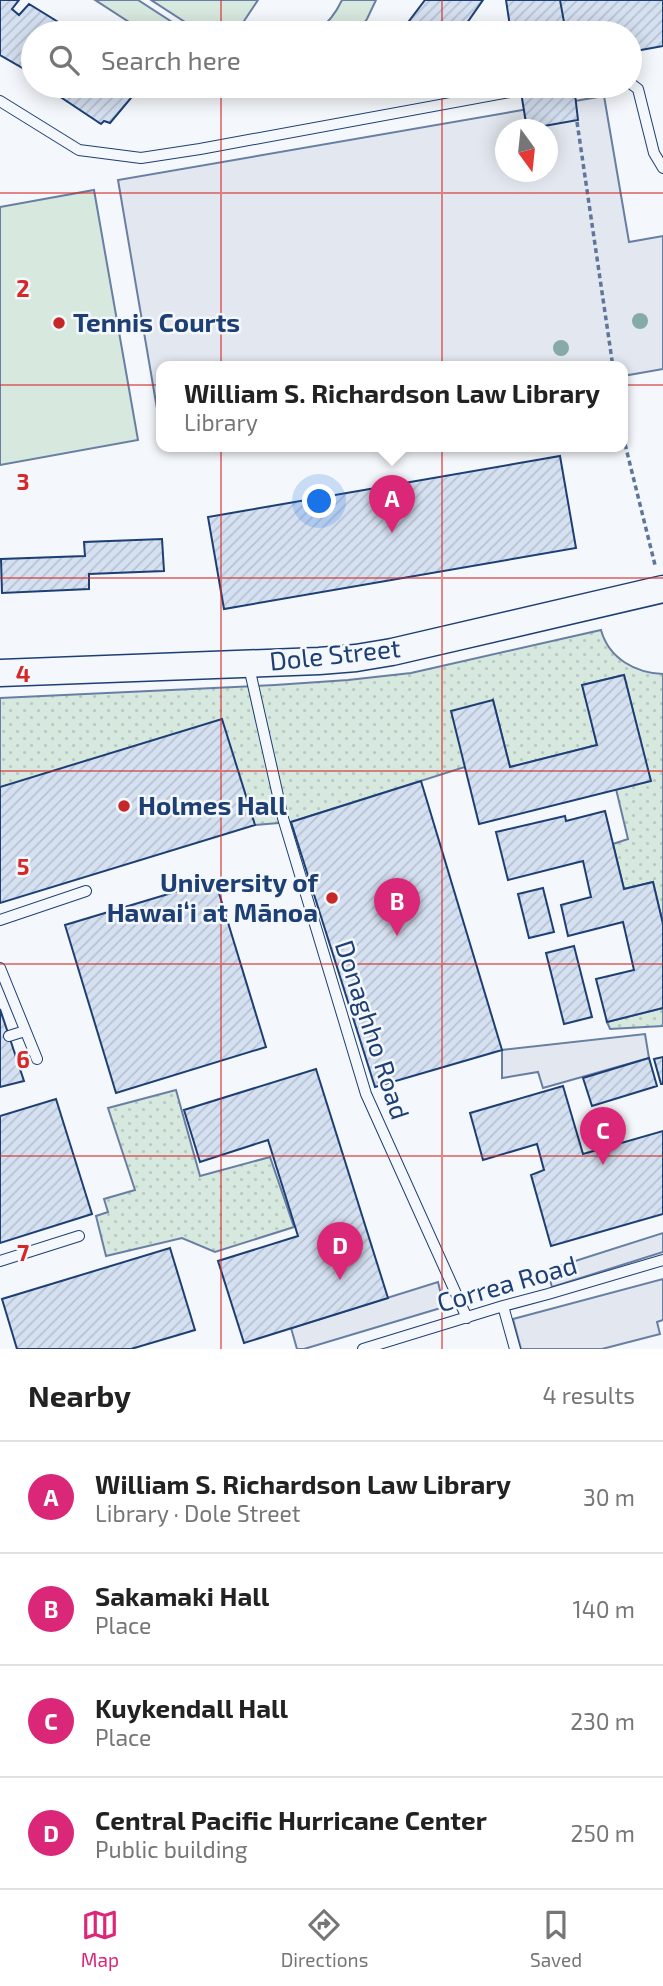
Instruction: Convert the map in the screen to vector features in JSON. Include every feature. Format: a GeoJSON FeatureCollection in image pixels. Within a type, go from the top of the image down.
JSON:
{"type":"FeatureCollection","features":[{"type":"Feature","properties":{"kind":"street","name":"Dole Street"},"geometry":{"type":"LineString","coordinates":[[0,673],[356,658],[392,652],[659,577]]}},
{"type":"Feature","properties":{"kind":"lane"},"geometry":{"type":"LineString","coordinates":[[0,101],[79,150],[141,158],[477,98]]}},
{"type":"Feature","properties":{"kind":"lane"},"geometry":{"type":"LineString","coordinates":[[640,98],[654,153],[663,168]]}},
{"type":"Feature","properties":{"kind":"lane","name":"Donaghho Road"},"geometry":{"type":"LineString","coordinates":[[248,663],[283,818],[366,1094],[467,1318]]}},
{"type":"Feature","properties":{"kind":"lane"},"geometry":{"type":"LineString","coordinates":[[0,920],[86,891]]}},
{"type":"Feature","properties":{"kind":"lane"},"geometry":{"type":"LineString","coordinates":[[0,968],[37,1059]]}},
{"type":"Feature","properties":{"kind":"lane"},"geometry":{"type":"LineString","coordinates":[[9,1036],[25,1031]]}},
{"type":"Feature","properties":{"kind":"lane"},"geometry":{"type":"LineString","coordinates":[[0,1261],[79,1236]]}},
{"type":"Feature","properties":{"kind":"lane","name":"Correa Road"},"geometry":{"type":"LineString","coordinates":[[363,1349],[663,1260]]}},
{"type":"Feature","properties":{"kind":"lane"},"geometry":{"type":"LineString","coordinates":[[503,1306],[514,1349]]}},
{"type":"Feature","properties":{"kind":"path"},"geometry":{"type":"LineString","coordinates":[[577,122],[612,361]]}},
{"type":"Feature","properties":{"kind":"path"},"geometry":{"type":"LineString","coordinates":[[627,452],[659,577]]}},
{"type":"Feature","properties":{"kind":"shaded area"},"geometry":{"type":"Polygon","coordinates":[[[95,0],[138,0],[170,21],[127,21],[95,0]]]}},
{"type":"Feature","properties":{"kind":"shaded area"},"geometry":{"type":"Polygon","coordinates":[[[151,0],[258,0],[244,21],[183,21],[151,0]]]}},
{"type":"Feature","properties":{"kind":"shaded area"},"geometry":{"type":"Polygon","coordinates":[[[342,0],[376,0],[366,21],[328,21],[342,0]]]}},
{"type":"Feature","properties":{"kind":"shaded area"},"geometry":{"type":"Polygon","coordinates":[[[604,98],[629,242],[663,236],[663,369],[628,375],[628,361],[156,361],[156,403],[118,180],[604,98]]]}},
{"type":"Feature","properties":{"kind":"shaded area","name":"Tennis Courts"},"geometry":{"type":"Polygon","coordinates":[[[94,190],[138,440],[0,465],[0,207],[94,190]]]}},
{"type":"Feature","properties":{"kind":"shaded area"},"geometry":{"type":"Polygon","coordinates":[[[601,630],[610,649],[625,663],[643,671],[663,674],[663,924],[653,882],[624,889],[613,844],[628,839],[616,789],[650,780],[624,675],[583,685],[597,745],[510,767],[493,700],[465,767],[291,822],[255,825],[0,787],[0,698],[275,685],[411,673],[601,630]]]}},
{"type":"Feature","properties":{"kind":"shaded area"},"geometry":{"type":"Polygon","coordinates":[[[663,1008],[663,1026],[610,1029],[607,1022],[663,1008]]]}},
{"type":"Feature","properties":{"kind":"shaded area"},"geometry":{"type":"Polygon","coordinates":[[[645,1034],[649,1058],[543,1088],[538,1072],[502,1078],[502,1050],[645,1034]]]}},
{"type":"Feature","properties":{"kind":"shaded area"},"geometry":{"type":"Polygon","coordinates":[[[176,1090],[200,1176],[270,1157],[294,1227],[215,1252],[182,1238],[106,1256],[96,1216],[108,1212],[104,1199],[135,1190],[108,1108],[176,1090]]]}},
{"type":"Feature","properties":{"kind":"shaded area"},"geometry":{"type":"Polygon","coordinates":[[[663,1233],[663,1252],[552,1287],[547,1270],[663,1233]]]}},
{"type":"Feature","properties":{"kind":"shaded area"},"geometry":{"type":"Polygon","coordinates":[[[663,1279],[663,1320],[657,1322],[660,1334],[602,1349],[521,1349],[513,1319],[663,1279]]]}},
{"type":"Feature","properties":{"kind":"shaded area"},"geometry":{"type":"Polygon","coordinates":[[[438,1282],[444,1307],[297,1349],[291,1328],[438,1282]]]}},
{"type":"Feature","properties":{"kind":"building"},"geometry":{"type":"Polygon","coordinates":[[[0,0],[19,0],[12,9],[19,15],[29,4],[57,21],[21,21],[21,67],[0,55],[0,0]]]}},
{"type":"Feature","properties":{"kind":"building"},"geometry":{"type":"Polygon","coordinates":[[[425,0],[483,0],[468,21],[409,21],[425,0]]]}},
{"type":"Feature","properties":{"kind":"building"},"geometry":{"type":"Polygon","coordinates":[[[506,0],[560,0],[564,21],[509,21],[506,0]]]}},
{"type":"Feature","properties":{"kind":"building"},"geometry":{"type":"Polygon","coordinates":[[[560,0],[663,0],[663,46],[642,50],[642,21],[564,21],[560,0]]]}},
{"type":"Feature","properties":{"kind":"building"},"geometry":{"type":"Polygon","coordinates":[[[62,98],[131,98],[110,123],[104,121],[101,124],[62,98]]]}},
{"type":"Feature","properties":{"kind":"building"},"geometry":{"type":"Polygon","coordinates":[[[522,98],[575,98],[578,120],[558,124],[558,119],[525,119],[522,98]]]}},
{"type":"Feature","properties":{"kind":"building"},"geometry":{"type":"Polygon","coordinates":[[[560,456],[576,548],[224,609],[208,517],[560,456]]]}},
{"type":"Feature","properties":{"kind":"building"},"geometry":{"type":"Polygon","coordinates":[[[162,539],[164,571],[89,574],[89,589],[2,593],[1,559],[85,556],[84,542],[162,539]]]}},
{"type":"Feature","properties":{"kind":"building"},"geometry":{"type":"Polygon","coordinates":[[[624,675],[651,781],[479,824],[451,711],[493,700],[510,767],[597,745],[582,685],[624,675]]]}},
{"type":"Feature","properties":{"kind":"building","name":"Holmes Hall"},"geometry":{"type":"Polygon","coordinates":[[[222,719],[255,825],[0,903],[0,787],[222,719]]]}},
{"type":"Feature","properties":{"kind":"building"},"geometry":{"type":"Polygon","coordinates":[[[421,781],[502,1050],[375,1087],[291,822],[421,781]]]}},
{"type":"Feature","properties":{"kind":"building"},"geometry":{"type":"Polygon","coordinates":[[[605,811],[624,889],[653,882],[663,924],[663,1008],[607,1022],[596,979],[634,970],[623,922],[568,936],[561,905],[591,897],[583,861],[508,880],[496,832],[565,816],[566,821],[605,811]]]}},
{"type":"Feature","properties":{"kind":"building"},"geometry":{"type":"Polygon","coordinates":[[[215,880],[266,1047],[116,1093],[65,925],[215,880]]]}},
{"type":"Feature","properties":{"kind":"building"},"geometry":{"type":"Polygon","coordinates":[[[543,888],[554,932],[529,938],[518,894],[543,888]]]}},
{"type":"Feature","properties":{"kind":"building"},"geometry":{"type":"Polygon","coordinates":[[[574,946],[592,1017],[564,1024],[546,953],[574,946]]]}},
{"type":"Feature","properties":{"kind":"building"},"geometry":{"type":"Polygon","coordinates":[[[0,1009],[24,1081],[0,1087],[0,1009]]]}},
{"type":"Feature","properties":{"kind":"building"},"geometry":{"type":"Polygon","coordinates":[[[663,1057],[663,1084],[661,1084],[654,1059],[663,1057]]]}},
{"type":"Feature","properties":{"kind":"building"},"geometry":{"type":"Polygon","coordinates":[[[649,1058],[657,1086],[592,1106],[583,1078],[649,1058]]]}},
{"type":"Feature","properties":{"kind":"building"},"geometry":{"type":"Polygon","coordinates":[[[316,1069],[388,1298],[244,1343],[218,1261],[298,1236],[268,1140],[200,1162],[184,1110],[316,1069]]]}},
{"type":"Feature","properties":{"kind":"building"},"geometry":{"type":"Polygon","coordinates":[[[563,1086],[583,1154],[663,1131],[663,1214],[551,1246],[531,1175],[544,1170],[537,1144],[483,1160],[470,1113],[563,1086]]]}},
{"type":"Feature","properties":{"kind":"building"},"geometry":{"type":"Polygon","coordinates":[[[56,1099],[92,1214],[0,1243],[0,1116],[56,1099]]]}},
{"type":"Feature","properties":{"kind":"building"},"geometry":{"type":"Polygon","coordinates":[[[170,1248],[195,1330],[131,1349],[17,1349],[2,1299],[170,1248]]]}},
{"type":"Feature","properties":{"kind":"place","name":"Tennis Courts"},"geometry":{"type":"Point","coordinates":[59,323]}},
{"type":"Feature","properties":{"kind":"place","name":"William S. Richardson Law Library"},"geometry":{"type":"Point","coordinates":[392,533]}},
{"type":"Feature","properties":{"kind":"place","name":"Holmes Hall"},"geometry":{"type":"Point","coordinates":[124,806]}},
{"type":"Feature","properties":{"kind":"place","name":"University of Hawaiʻi at Mānoa"},"geometry":{"type":"Point","coordinates":[332,898]}},
{"type":"Feature","properties":{"kind":"place","name":"Sakamaki Hall"},"geometry":{"type":"Point","coordinates":[397,936]}},
{"type":"Feature","properties":{"kind":"place","name":"Kuykendall Hall"},"geometry":{"type":"Point","coordinates":[603,1165]}},
{"type":"Feature","properties":{"kind":"place","name":"Central Pacific Hurricane Center"},"geometry":{"type":"Point","coordinates":[340,1280]}}]}
